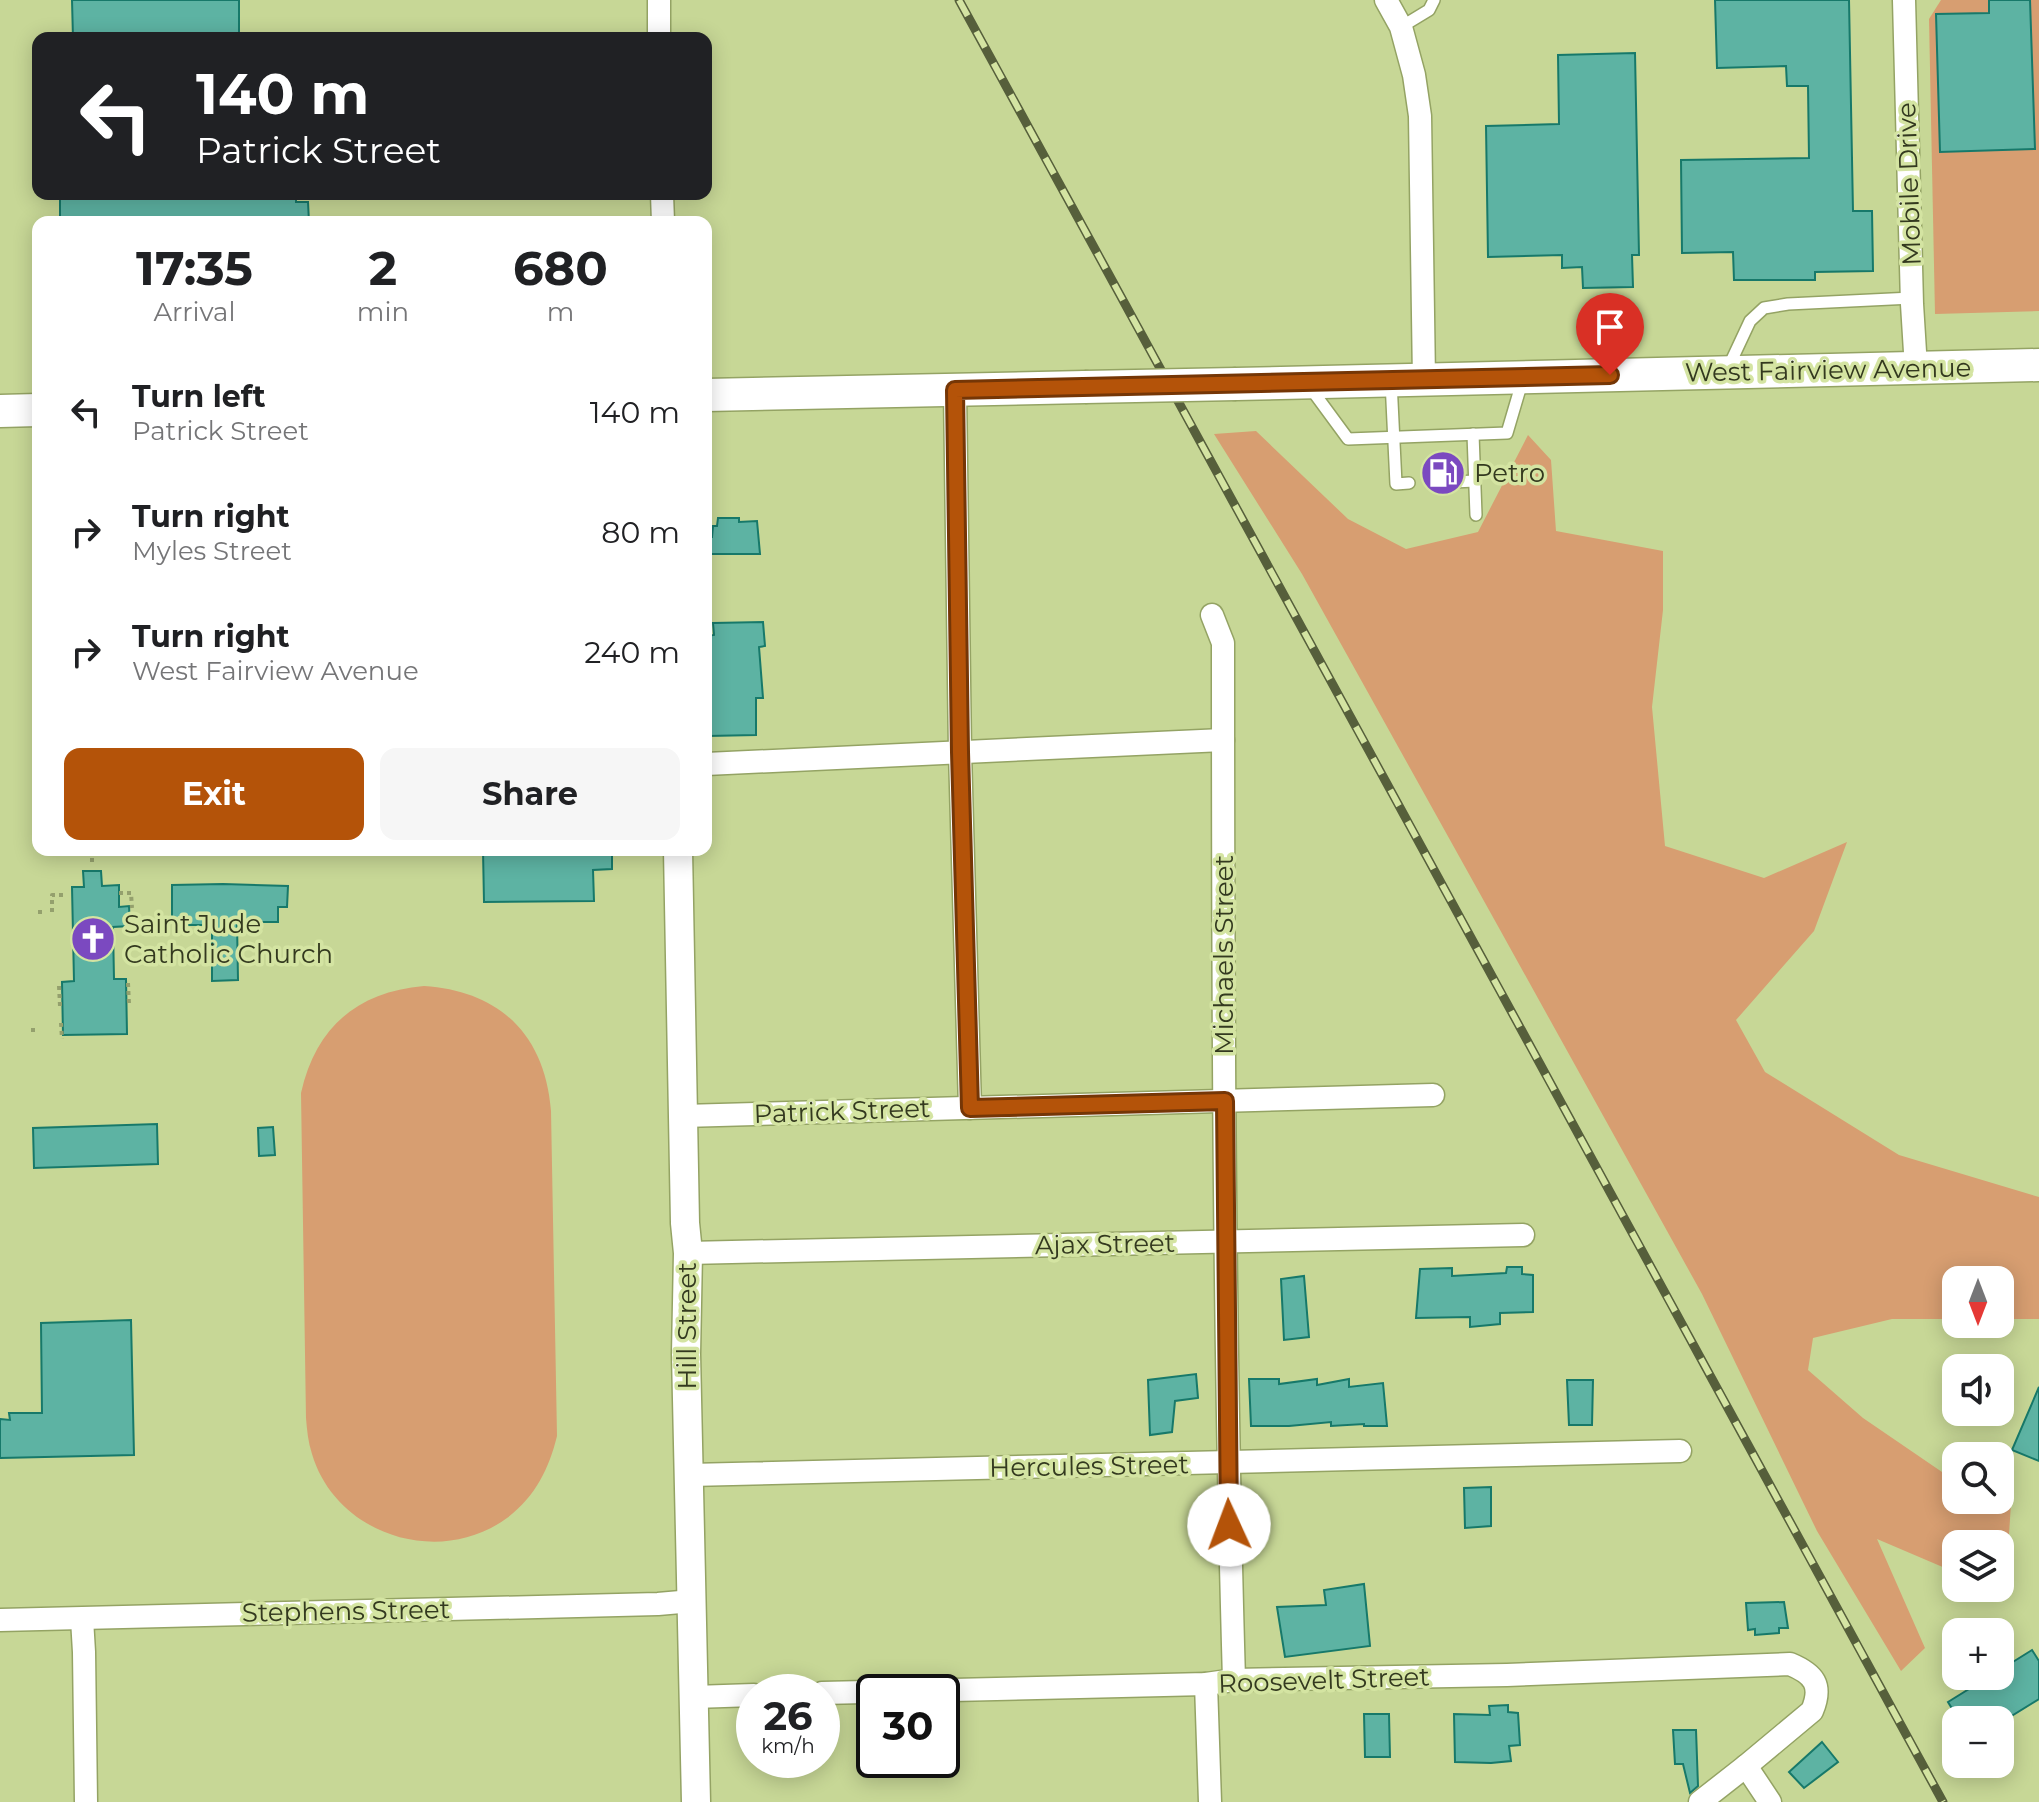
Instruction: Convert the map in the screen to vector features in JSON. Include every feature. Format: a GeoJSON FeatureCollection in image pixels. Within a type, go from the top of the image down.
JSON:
{"type":"FeatureCollection","features":[{"type":"Feature","properties":{"kind":"main road","name":"West Fairview Avenue"},"geometry":{"type":"LineString","coordinates":[[712,395],[2039,365]]}},
{"type":"Feature","properties":{"kind":"main road"},"geometry":{"type":"LineString","coordinates":[[0,411],[32,410]]}},
{"type":"Feature","properties":{"kind":"street"},"geometry":{"type":"LineString","coordinates":[[659,0],[659,32]]}},
{"type":"Feature","properties":{"kind":"street"},"geometry":{"type":"LineString","coordinates":[[1386,0],[1401,27],[1414,75],[1420,116],[1424,380]]}},
{"type":"Feature","properties":{"kind":"street","name":"Mobile Drive"},"geometry":{"type":"LineString","coordinates":[[1904,0],[1916,368]]}},
{"type":"Feature","properties":{"kind":"street"},"geometry":{"type":"LineString","coordinates":[[955,390],[960,752],[970,1108]]}},
{"type":"Feature","properties":{"kind":"street","name":"Michaels Street"},"geometry":{"type":"LineString","coordinates":[[1212,615],[1223,643],[1228,1462],[1234,1680]]}},
{"type":"Feature","properties":{"kind":"street"},"geometry":{"type":"LineString","coordinates":[[712,764],[1223,740]]}},
{"type":"Feature","properties":{"kind":"street","name":"Hill Street"},"geometry":{"type":"LineString","coordinates":[[678,856],[696,1802]]}},
{"type":"Feature","properties":{"kind":"street","name":"Patrick Street"},"geometry":{"type":"LineString","coordinates":[[683,1116],[1433,1095]]}},
{"type":"Feature","properties":{"kind":"street","name":"Ajax Street"},"geometry":{"type":"LineString","coordinates":[[688,1253],[1523,1235]]}},
{"type":"Feature","properties":{"kind":"street","name":"Hercules Street"},"geometry":{"type":"LineString","coordinates":[[690,1475],[1680,1451]]}},
{"type":"Feature","properties":{"kind":"street","name":"Stephens Street"},"geometry":{"type":"LineString","coordinates":[[0,1620],[692,1601]]}},
{"type":"Feature","properties":{"kind":"street"},"geometry":{"type":"LineString","coordinates":[[82,1619],[86,1802]]}},
{"type":"Feature","properties":{"kind":"street","name":"Roosevelt Street"},"geometry":{"type":"LineString","coordinates":[[840,1693],[1507,1675],[1790,1664],[1805,1670],[1816,1685],[1817,1700],[1812,1711],[1746,1766]]}},
{"type":"Feature","properties":{"kind":"street"},"geometry":{"type":"LineString","coordinates":[[1206,1684],[1210,1802]]}},
{"type":"Feature","properties":{"kind":"street"},"geometry":{"type":"LineString","coordinates":[[694,1697],[736,1696]]}},
{"type":"Feature","properties":{"kind":"street"},"geometry":{"type":"LineString","coordinates":[[1700,1802],[1746,1766],[1770,1802]]}},
{"type":"Feature","properties":{"kind":"lane"},"geometry":{"type":"LineString","coordinates":[[1401,27],[1429,10],[1434,0]]}},
{"type":"Feature","properties":{"kind":"lane"},"geometry":{"type":"LineString","coordinates":[[1726,373],[1750,321],[1764,308],[1912,298]]}},
{"type":"Feature","properties":{"kind":"lane"},"geometry":{"type":"LineString","coordinates":[[1306,383],[1348,439],[1507,433],[1523,378]]}},
{"type":"Feature","properties":{"kind":"lane"},"geometry":{"type":"LineString","coordinates":[[1391,381],[1396,484],[1409,483]]}},
{"type":"Feature","properties":{"kind":"lane"},"geometry":{"type":"LineString","coordinates":[[1473,434],[1476,515]]}},
{"type":"Feature","properties":{"kind":"lane"},"geometry":{"type":"LineString","coordinates":[[1454,482],[1475,481]]}},
{"type":"Feature","properties":{"kind":"path"},"geometry":{"type":"LineString","coordinates":[[92,856],[92,865]]}},
{"type":"Feature","properties":{"kind":"path"},"geometry":{"type":"LineString","coordinates":[[119,893],[131,893],[132,908]]}},
{"type":"Feature","properties":{"kind":"path"},"geometry":{"type":"LineString","coordinates":[[52,912],[52,895],[65,895]]}},
{"type":"Feature","properties":{"kind":"path"},"geometry":{"type":"LineString","coordinates":[[38,912],[45,912]]}},
{"type":"Feature","properties":{"kind":"path"},"geometry":{"type":"LineString","coordinates":[[128,983],[129,1004]]}},
{"type":"Feature","properties":{"kind":"path"},"geometry":{"type":"LineString","coordinates":[[59,986],[60,1006]]}},
{"type":"Feature","properties":{"kind":"path"},"geometry":{"type":"LineString","coordinates":[[61,1023],[62,1039]]}},
{"type":"Feature","properties":{"kind":"shaded area"},"geometry":{"type":"Polygon","coordinates":[[[1941,0],[2039,0],[2039,311],[1935,314],[1929,19],[1941,0]]]}},
{"type":"Feature","properties":{"kind":"shaded area"},"geometry":{"type":"Polygon","coordinates":[[[1256,431],[1348,519],[1406,549],[1478,532],[1528,435],[1551,460],[1556,531],[1663,551],[1663,610],[1652,707],[1665,846],[1764,878],[1847,842],[1814,931],[1736,1020],[1765,1072],[1899,1155],[2039,1197],[2039,1319],[2014,1319],[2014,1266],[1942,1266],[1942,1319],[1892,1319],[1813,1338],[1808,1370],[1863,1418],[1942,1472],[1942,1514],[2010,1514],[2009,1530],[1942,1530],[1942,1567],[1877,1539],[1925,1648],[1901,1671],[1817,1531],[1702,1294],[1499,928],[1302,574],[1214,434],[1256,431]]]}},
{"type":"Feature","properties":{"kind":"shaded area"},"geometry":{"type":"Polygon","coordinates":[[[424,986],[475,997],[514,1022],[528,1039],[547,1084],[551,1111],[557,1436],[540,1482],[526,1501],[507,1518],[480,1533],[451,1540],[422,1541],[393,1535],[366,1523],[343,1505],[324,1482],[312,1454],[306,1418],[301,1093],[317,1049],[343,1017],[379,996],[424,986]]]}},
{"type":"Feature","properties":{"kind":"building"},"geometry":{"type":"Polygon","coordinates":[[[72,0],[239,0],[239,32],[73,32],[72,0]]]}},
{"type":"Feature","properties":{"kind":"building"},"geometry":{"type":"Polygon","coordinates":[[[1715,0],[1849,0],[1853,211],[1872,211],[1873,271],[1815,272],[1815,280],[1734,280],[1733,252],[1682,253],[1681,160],[1809,158],[1808,86],[1787,86],[1786,66],[1717,68],[1715,0]]]}},
{"type":"Feature","properties":{"kind":"building"},"geometry":{"type":"Polygon","coordinates":[[[1989,0],[2030,0],[2035,149],[1940,152],[1936,14],[1989,13],[1989,0]]]}},
{"type":"Feature","properties":{"kind":"building"},"geometry":{"type":"Polygon","coordinates":[[[1635,53],[1639,255],[1632,255],[1633,287],[1583,288],[1582,267],[1562,268],[1562,255],[1488,257],[1486,126],[1559,124],[1558,55],[1635,53]]]}},
{"type":"Feature","properties":{"kind":"building"},"geometry":{"type":"Polygon","coordinates":[[[60,200],[296,200],[308,202],[309,216],[60,216],[60,200]]]}},
{"type":"Feature","properties":{"kind":"building"},"geometry":{"type":"Polygon","coordinates":[[[718,518],[757,521],[760,554],[712,554],[713,526],[717,526],[718,518]]]}},
{"type":"Feature","properties":{"kind":"building"},"geometry":{"type":"Polygon","coordinates":[[[763,622],[765,646],[759,647],[763,698],[756,698],[756,735],[712,736],[713,623],[763,622]]]}},
{"type":"Feature","properties":{"kind":"building"},"geometry":{"type":"Polygon","coordinates":[[[483,856],[612,856],[612,869],[593,870],[594,901],[484,902],[483,856]]]}},
{"type":"Feature","properties":{"kind":"building","name":"Saint Jude Catholic Church"},"geometry":{"type":"Polygon","coordinates":[[[83,871],[101,871],[102,886],[119,885],[119,907],[129,906],[130,926],[113,927],[114,979],[126,979],[127,1034],[63,1035],[62,982],[74,981],[72,887],[84,887],[83,871]]]}},
{"type":"Feature","properties":{"kind":"building"},"geometry":{"type":"Polygon","coordinates":[[[172,885],[288,886],[287,907],[278,907],[278,922],[237,922],[238,980],[212,981],[212,925],[172,923],[172,885]]]}},
{"type":"Feature","properties":{"kind":"building"},"geometry":{"type":"Polygon","coordinates":[[[157,1124],[158,1164],[34,1168],[33,1128],[157,1124]]]}},
{"type":"Feature","properties":{"kind":"building"},"geometry":{"type":"Polygon","coordinates":[[[273,1127],[275,1155],[259,1156],[258,1128],[273,1127]]]}},
{"type":"Feature","properties":{"kind":"building"},"geometry":{"type":"Polygon","coordinates":[[[1507,1267],[1522,1267],[1522,1274],[1533,1275],[1533,1312],[1500,1313],[1500,1324],[1470,1327],[1470,1317],[1416,1318],[1420,1269],[1452,1268],[1452,1276],[1506,1273],[1507,1267]]]}},
{"type":"Feature","properties":{"kind":"building"},"geometry":{"type":"Polygon","coordinates":[[[1304,1276],[1309,1337],[1284,1340],[1281,1279],[1304,1276]]]}},
{"type":"Feature","properties":{"kind":"building"},"geometry":{"type":"Polygon","coordinates":[[[131,1320],[134,1455],[0,1458],[0,1419],[10,1420],[9,1413],[42,1413],[41,1323],[131,1320]]]}},
{"type":"Feature","properties":{"kind":"building"},"geometry":{"type":"Polygon","coordinates":[[[1196,1374],[1198,1398],[1175,1401],[1172,1432],[1150,1435],[1148,1380],[1196,1374]]]}},
{"type":"Feature","properties":{"kind":"building"},"geometry":{"type":"Polygon","coordinates":[[[1249,1379],[1279,1379],[1279,1384],[1317,1379],[1317,1385],[1349,1379],[1349,1387],[1383,1383],[1387,1426],[1331,1426],[1331,1422],[1251,1426],[1249,1379]]]}},
{"type":"Feature","properties":{"kind":"building"},"geometry":{"type":"Polygon","coordinates":[[[1567,1380],[1593,1380],[1592,1425],[1569,1425],[1567,1380]]]}},
{"type":"Feature","properties":{"kind":"building"},"geometry":{"type":"Polygon","coordinates":[[[2039,1387],[2039,1461],[2014,1451],[2039,1387]]]}},
{"type":"Feature","properties":{"kind":"building"},"geometry":{"type":"Polygon","coordinates":[[[1491,1487],[1491,1526],[1465,1528],[1464,1488],[1491,1487]]]}},
{"type":"Feature","properties":{"kind":"building"},"geometry":{"type":"Polygon","coordinates":[[[1364,1584],[1370,1646],[1285,1657],[1277,1607],[1326,1605],[1324,1590],[1364,1584]]]}},
{"type":"Feature","properties":{"kind":"building"},"geometry":{"type":"Polygon","coordinates":[[[1784,1602],[1788,1628],[1779,1628],[1779,1633],[1755,1635],[1755,1629],[1748,1630],[1746,1603],[1784,1602]]]}},
{"type":"Feature","properties":{"kind":"building"},"geometry":{"type":"Polygon","coordinates":[[[2032,1650],[2039,1661],[2039,1699],[2014,1714],[2014,1706],[1950,1706],[1948,1702],[1967,1690],[2014,1690],[2014,1661],[2032,1650]]]}},
{"type":"Feature","properties":{"kind":"building"},"geometry":{"type":"Polygon","coordinates":[[[1508,1705],[1508,1712],[1518,1713],[1520,1745],[1509,1746],[1511,1761],[1455,1762],[1454,1714],[1490,1715],[1489,1706],[1508,1705]]]}},
{"type":"Feature","properties":{"kind":"building"},"geometry":{"type":"Polygon","coordinates":[[[1364,1714],[1389,1714],[1390,1757],[1365,1757],[1364,1714]]]}},
{"type":"Feature","properties":{"kind":"building"},"geometry":{"type":"Polygon","coordinates":[[[1673,1730],[1696,1730],[1698,1786],[1690,1793],[1683,1764],[1675,1764],[1673,1730]]]}},
{"type":"Feature","properties":{"kind":"building"},"geometry":{"type":"Polygon","coordinates":[[[1822,1742],[1838,1762],[1804,1788],[1789,1772],[1822,1742]]]}},
{"type":"Feature","properties":{"kind":"railway"},"geometry":{"type":"LineString","coordinates":[[959,0],[1943,1802]]}},
{"type":"Feature","properties":{"kind":"place","name":"Petro"},"geometry":{"type":"Point","coordinates":[1443,473]}},
{"type":"Feature","properties":{"kind":"place","name":"Saint Jude Catholic Church"},"geometry":{"type":"Point","coordinates":[93,939]}},
{"type":"Feature","properties":{"kind":"route"},"geometry":{"type":"LineString","coordinates":[[1229,1525],[1225,1101],[970,1108],[960,752],[955,390],[1610,375]]}}]}
